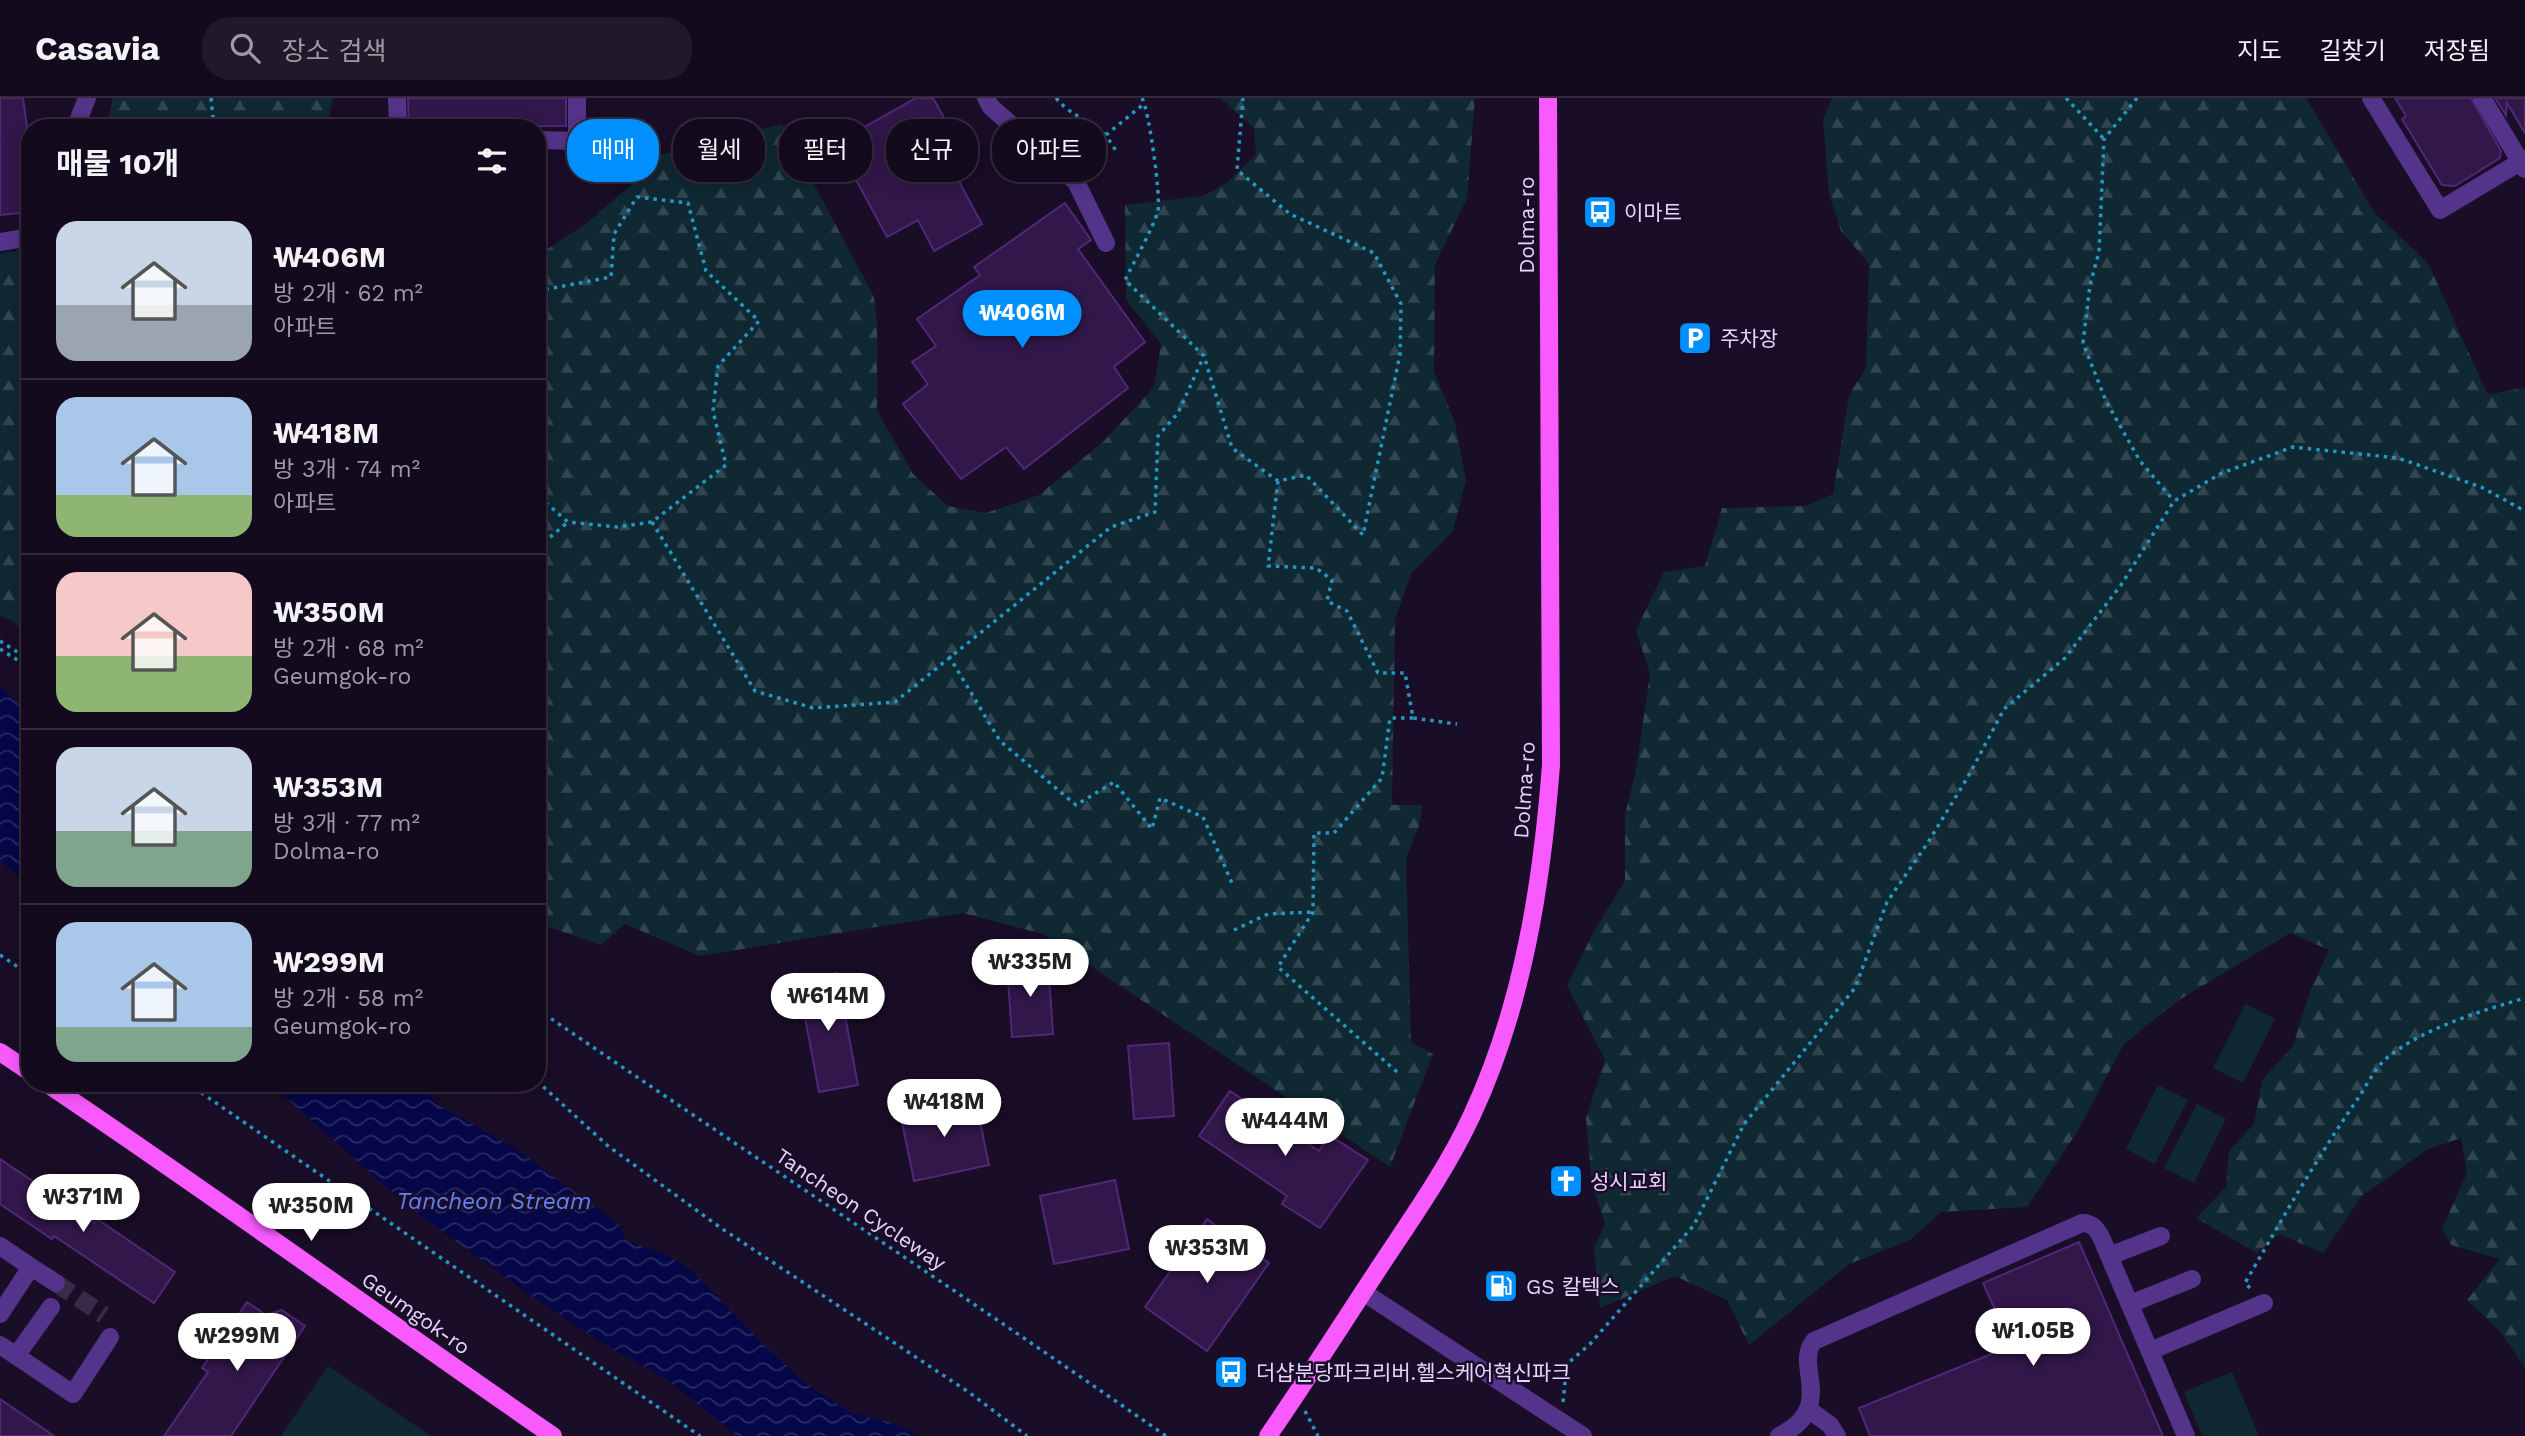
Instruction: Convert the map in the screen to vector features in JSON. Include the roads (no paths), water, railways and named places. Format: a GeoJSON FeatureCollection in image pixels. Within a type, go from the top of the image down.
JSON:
{"type":"FeatureCollection","features":[{"type":"Feature","properties":{"kind":"main road","name":"Dolma-ro"},"geometry":{"type":"LineString","coordinates":[[1268,1436],[1446,1167],[1473,1113],[1514,1000],[1541,863],[1551,765],[1548,98]]}},
{"type":"Feature","properties":{"kind":"main road"},"geometry":{"type":"LineString","coordinates":[[0,1052],[21,1066]]}},
{"type":"Feature","properties":{"kind":"main road","name":"Geumgok-ro"},"geometry":{"type":"LineString","coordinates":[[59,1092],[190,1180],[553,1436]]}},
{"type":"Feature","properties":{"kind":"street"},"geometry":{"type":"LineString","coordinates":[[79,119],[87,98]]}},
{"type":"Feature","properties":{"kind":"street"},"geometry":{"type":"LineString","coordinates":[[397,98],[398,119]]}},
{"type":"Feature","properties":{"kind":"street"},"geometry":{"type":"LineString","coordinates":[[546,140],[577,141],[577,98]]}},
{"type":"Feature","properties":{"kind":"street"},"geometry":{"type":"LineString","coordinates":[[986,98],[992,107],[1023,128],[1076,182],[1106,243]]}},
{"type":"Feature","properties":{"kind":"street"},"geometry":{"type":"LineString","coordinates":[[2372,99],[2440,210],[2524,163],[2482,98]]}},
{"type":"Feature","properties":{"kind":"street"},"geometry":{"type":"LineString","coordinates":[[0,242],[21,238]]}},
{"type":"Feature","properties":{"kind":"street"},"geometry":{"type":"LineString","coordinates":[[1779,1436],[1797,1423],[1808,1409],[1812,1391],[1807,1348],[1814,1341],[2082,1223],[2089,1223],[2097,1228],[2186,1436]]}},
{"type":"Feature","properties":{"kind":"street"},"geometry":{"type":"LineString","coordinates":[[2109,1256],[2161,1236]]}},
{"type":"Feature","properties":{"kind":"street"},"geometry":{"type":"LineString","coordinates":[[0,1245],[55,1283]]}},
{"type":"Feature","properties":{"kind":"street"},"geometry":{"type":"LineString","coordinates":[[0,1314],[7,1290],[31,1267]]}},
{"type":"Feature","properties":{"kind":"street"},"geometry":{"type":"LineString","coordinates":[[2130,1304],[2192,1279]]}},
{"type":"Feature","properties":{"kind":"street"},"geometry":{"type":"LineString","coordinates":[[1363,1292],[1583,1436]]}},
{"type":"Feature","properties":{"kind":"street"},"geometry":{"type":"LineString","coordinates":[[2150,1351],[2264,1303]]}},
{"type":"Feature","properties":{"kind":"street"},"geometry":{"type":"LineString","coordinates":[[16,1356],[51,1307]]}},
{"type":"Feature","properties":{"kind":"street"},"geometry":{"type":"LineString","coordinates":[[0,1345],[73,1394],[110,1337]]}},
{"type":"Feature","properties":{"kind":"street"},"geometry":{"type":"LineString","coordinates":[[1808,1409],[1830,1425],[1837,1436]]}},
{"type":"Feature","properties":{"kind":"water"},"geometry":{"type":"Polygon","coordinates":[[[0,687],[21,709],[21,878],[0,860],[0,687]]]}},
{"type":"Feature","properties":{"kind":"water","name":"Tancheon Stream"},"geometry":{"type":"Polygon","coordinates":[[[279,1092],[427,1092],[439,1105],[516,1149],[621,1226],[625,1240],[669,1256],[692,1271],[804,1382],[852,1413],[892,1423],[920,1436],[738,1436],[665,1378],[609,1347],[537,1300],[407,1206],[279,1092]]]}},
{"type":"Feature","properties":{"kind":"tunnel"},"geometry":{"type":"LineString","coordinates":[[56,1283],[104,1315]]}},
{"type":"Feature","properties":{"kind":"place","name":"이마트"},"geometry":{"type":"Point","coordinates":[1600,212]}},
{"type":"Feature","properties":{"kind":"place","name":"주차장"},"geometry":{"type":"Point","coordinates":[1695,338]}},
{"type":"Feature","properties":{"kind":"place","name":"성시교회"},"geometry":{"type":"Point","coordinates":[1566,1181]}},
{"type":"Feature","properties":{"kind":"place","name":"GS 칼텍스"},"geometry":{"type":"Point","coordinates":[1501,1286]}},
{"type":"Feature","properties":{"kind":"place","name":"더샵분당파크리버.헬스케어혁신파크"},"geometry":{"type":"Point","coordinates":[1231,1372]}}]}
